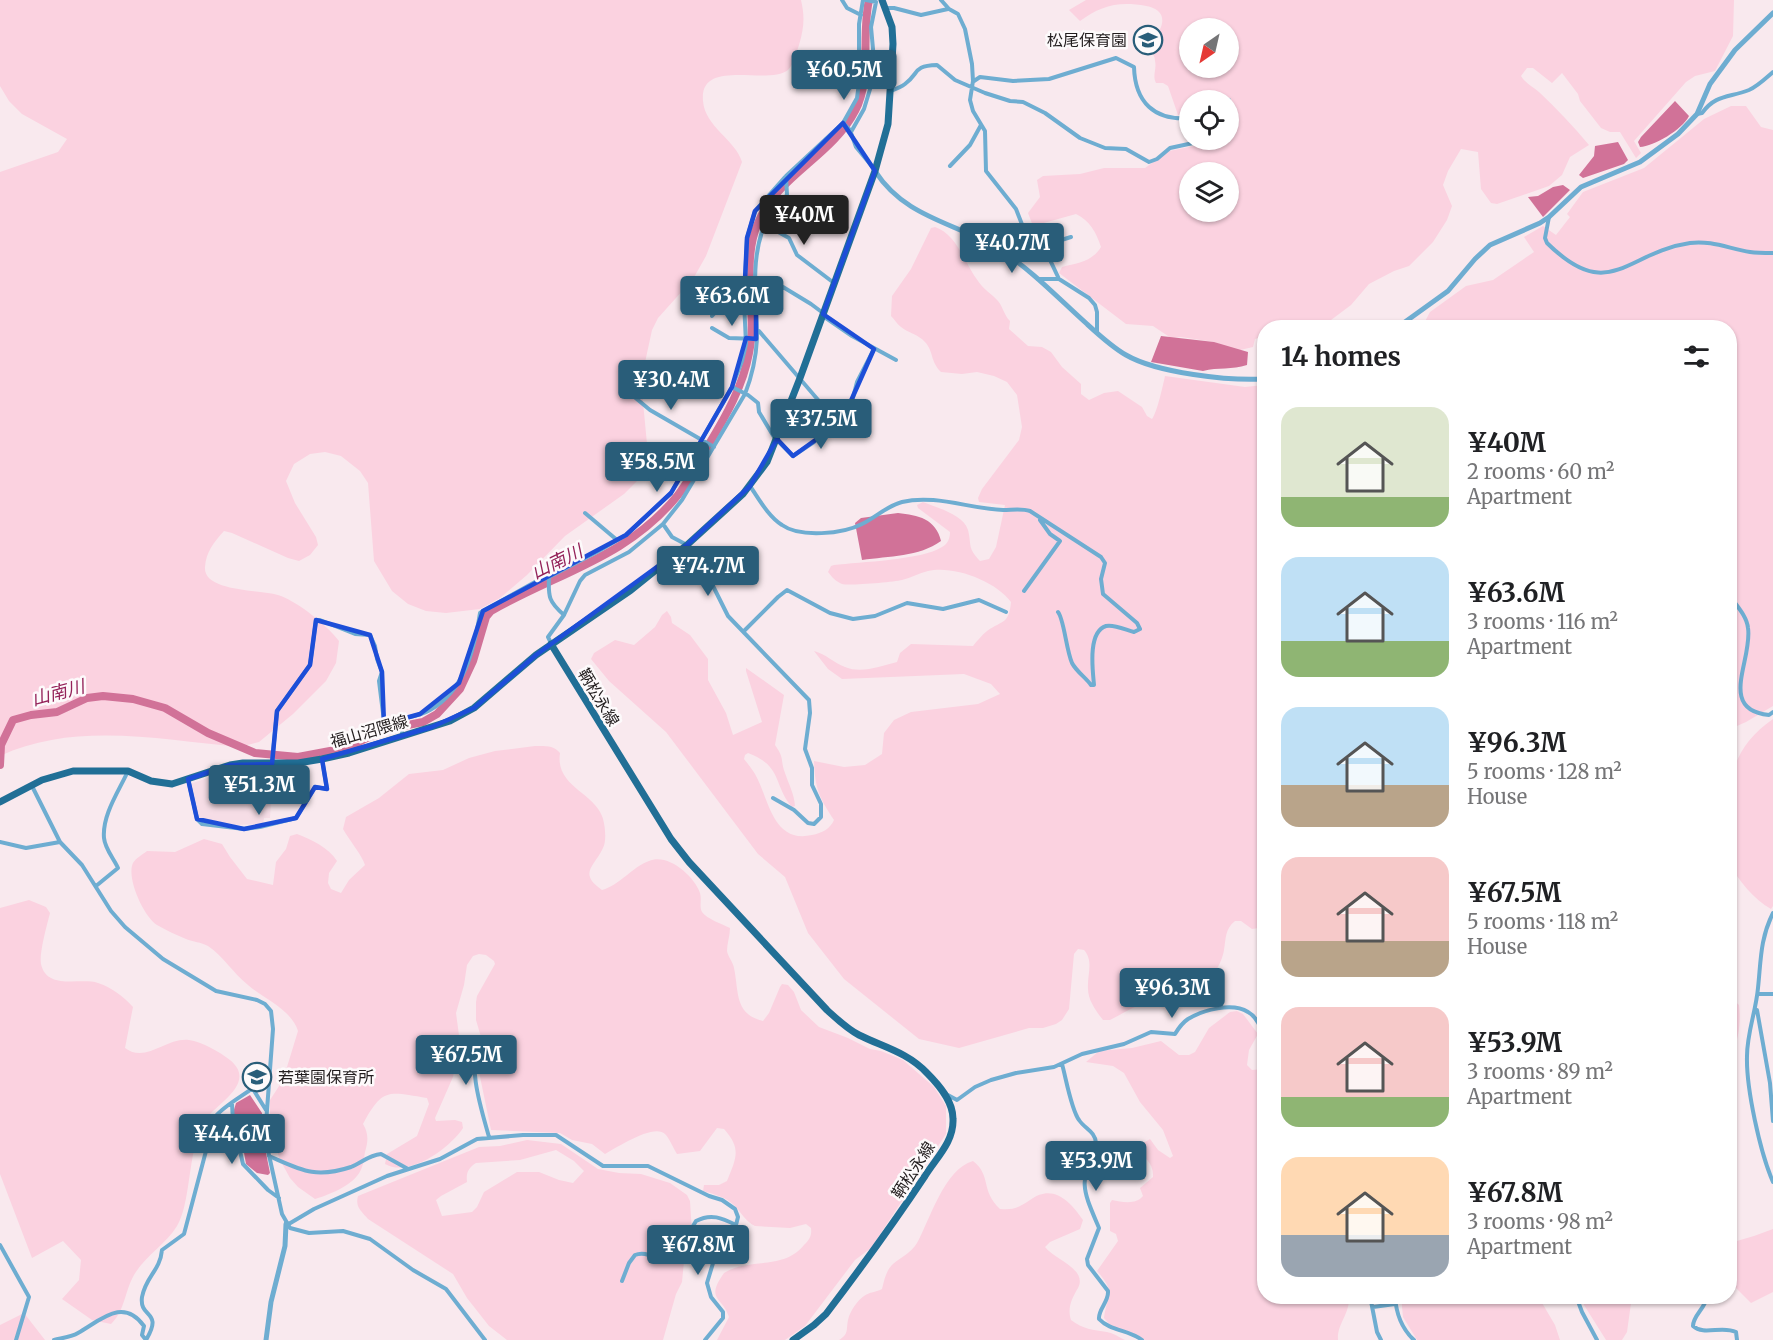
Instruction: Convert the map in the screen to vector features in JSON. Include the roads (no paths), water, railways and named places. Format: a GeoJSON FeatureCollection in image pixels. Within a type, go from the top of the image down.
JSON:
{"type":"FeatureCollection","features":[{"type":"Feature","properties":{"kind":"main road"},"geometry":{"type":"LineString","coordinates":[[551,644],[631,590],[687,545],[750,486],[767,462],[875,171],[886,133],[891,92],[892,27],[886,8],[878,1]]}},
{"type":"Feature","properties":{"kind":"main road","name":"福山沼隈線"},"geometry":{"type":"LineString","coordinates":[[0,802],[57,775],[73,771],[128,771],[162,784],[188,779],[230,765],[272,762],[298,764],[349,753],[402,732],[450,721],[474,708],[551,644]]}},
{"type":"Feature","properties":{"kind":"main road","name":"鞆松永線"},"geometry":{"type":"LineString","coordinates":[[551,644],[653,812],[689,862],[844,1026],[858,1035],[911,1058],[927,1072],[951,1106],[953,1120],[951,1134],[944,1149],[883,1239],[826,1314],[793,1340]]}},
{"type":"Feature","properties":{"kind":"street"},"geometry":{"type":"LineString","coordinates":[[842,0],[848,8],[861,15]]}},
{"type":"Feature","properties":{"kind":"street"},"geometry":{"type":"LineString","coordinates":[[272,762],[277,711],[310,665],[316,620],[355,634],[370,635],[382,672],[380,681],[384,721],[388,723],[398,721],[429,711],[459,683],[476,643],[480,613],[483,610],[617,540],[653,512],[671,494],[733,388],[742,361],[747,338],[745,302],[747,238],[755,211],[786,177],[843,123],[856,98],[859,83],[861,15],[865,0],[878,1],[871,27],[874,60],[871,86],[864,109],[850,131]]}},
{"type":"Feature","properties":{"kind":"street"},"geometry":{"type":"LineString","coordinates":[[941,0],[949,9],[958,14],[965,29],[972,64],[973,81],[970,100],[973,111],[985,131],[986,171],[1016,209],[1023,227],[1042,243],[1059,279],[1089,298],[1095,305],[1097,332]]}},
{"type":"Feature","properties":{"kind":"street"},"geometry":{"type":"LineString","coordinates":[[886,8],[921,15],[949,9]]}},
{"type":"Feature","properties":{"kind":"street"},"geometry":{"type":"LineString","coordinates":[[1408,320],[1448,291],[1490,245],[1528,230],[1550,217],[1581,187],[1623,171],[1654,154],[1690,124],[1717,73],[1745,39],[1773,14]]}},
{"type":"Feature","properties":{"kind":"street"},"geometry":{"type":"LineString","coordinates":[[973,81],[980,77],[1013,81],[1049,79],[1116,58],[1134,67],[1139,95],[1147,106],[1157,113],[1179,117]]}},
{"type":"Feature","properties":{"kind":"street"},"geometry":{"type":"LineString","coordinates":[[891,92],[907,83],[915,70],[927,65],[937,65],[955,80],[985,93],[1023,102],[1045,113],[1080,138],[1106,148],[1126,149],[1149,162],[1158,159],[1170,148],[1179,146]]}},
{"type":"Feature","properties":{"kind":"street"},"geometry":{"type":"LineString","coordinates":[[1697,114],[1702,113],[1708,104],[1716,99],[1751,90],[1773,72]]}},
{"type":"Feature","properties":{"kind":"street"},"geometry":{"type":"LineString","coordinates":[[843,123],[850,131],[856,147],[899,198],[912,208],[998,249],[1037,279],[1127,356],[1159,368],[1241,381],[1257,380]]}},
{"type":"Feature","properties":{"kind":"street"},"geometry":{"type":"LineString","coordinates":[[950,165],[970,145],[981,125]]}},
{"type":"Feature","properties":{"kind":"street"},"geometry":{"type":"LineString","coordinates":[[551,644],[548,637],[564,615],[585,574],[629,552],[663,524],[682,500],[752,378],[756,332],[754,302],[756,264],[762,230],[787,195],[786,177]]}},
{"type":"Feature","properties":{"kind":"street"},"geometry":{"type":"LineString","coordinates":[[1550,217],[1545,238],[1547,243],[1582,269],[1592,272],[1611,272],[1671,248],[1690,243],[1714,243],[1749,252],[1773,253]]}},
{"type":"Feature","properties":{"kind":"street"},"geometry":{"type":"LineString","coordinates":[[767,220],[780,233],[789,238],[797,255],[834,284]]}},
{"type":"Feature","properties":{"kind":"street"},"geometry":{"type":"LineString","coordinates":[[1044,248],[1058,240],[1071,237]]}},
{"type":"Feature","properties":{"kind":"street"},"geometry":{"type":"LineString","coordinates":[[1037,279],[1059,279]]}},
{"type":"Feature","properties":{"kind":"street"},"geometry":{"type":"LineString","coordinates":[[712,316],[727,298],[754,302],[783,288],[811,304],[874,349],[896,360]]}},
{"type":"Feature","properties":{"kind":"street"},"geometry":{"type":"LineString","coordinates":[[712,328],[729,338],[755,339]]}},
{"type":"Feature","properties":{"kind":"street"},"geometry":{"type":"LineString","coordinates":[[756,332],[759,331],[837,422]]}},
{"type":"Feature","properties":{"kind":"street"},"geometry":{"type":"LineString","coordinates":[[733,388],[758,403],[759,412],[777,439],[793,456],[837,422],[842,421],[849,413],[856,382],[874,349]]}},
{"type":"Feature","properties":{"kind":"street"},"geometry":{"type":"LineString","coordinates":[[632,395],[650,410],[713,446]]}},
{"type":"Feature","properties":{"kind":"street"},"geometry":{"type":"LineString","coordinates":[[750,486],[773,518],[788,529],[797,531],[825,533],[852,528],[888,508],[918,499],[1003,510],[1025,509],[1101,557],[1105,563],[1100,585],[1103,594],[1137,623],[1140,629],[1134,632],[1106,626],[1102,629],[1093,648],[1091,668],[1094,685],[1091,685],[1074,666],[1058,612]]}},
{"type":"Feature","properties":{"kind":"street"},"geometry":{"type":"LineString","coordinates":[[585,513],[617,540]]}},
{"type":"Feature","properties":{"kind":"street"},"geometry":{"type":"LineString","coordinates":[[1024,591],[1060,541],[1050,534],[1036,515]]}},
{"type":"Feature","properties":{"kind":"street"},"geometry":{"type":"LineString","coordinates":[[663,524],[672,537],[687,545],[699,558],[728,616],[805,696],[810,705],[805,749],[812,768],[812,785],[821,804],[821,816],[814,824],[808,823],[794,810],[773,798]]}},
{"type":"Feature","properties":{"kind":"street"},"geometry":{"type":"LineString","coordinates":[[548,578],[551,603],[564,615]]}},
{"type":"Feature","properties":{"kind":"street"},"geometry":{"type":"LineString","coordinates":[[744,631],[785,590],[830,614],[853,619],[874,616],[907,603],[943,609],[979,600],[1006,612]]}},
{"type":"Feature","properties":{"kind":"street"},"geometry":{"type":"LineString","coordinates":[[1737,606],[1749,629],[1742,671],[1744,704],[1755,714],[1769,715],[1773,712]]}},
{"type":"Feature","properties":{"kind":"street"},"geometry":{"type":"LineString","coordinates":[[398,721],[402,732]]}},
{"type":"Feature","properties":{"kind":"street"},"geometry":{"type":"LineString","coordinates":[[188,779],[197,819],[202,824],[244,829],[260,827],[296,818],[315,787],[327,789],[322,759]]}},
{"type":"Feature","properties":{"kind":"street"},"geometry":{"type":"LineString","coordinates":[[96,886],[118,868],[106,845],[105,825],[128,771]]}},
{"type":"Feature","properties":{"kind":"street"},"geometry":{"type":"LineString","coordinates":[[32,786],[60,842],[82,865],[124,927],[163,959],[216,991],[266,1004],[271,1011],[273,1019],[265,1137],[286,1224],[285,1246],[271,1302],[266,1340]]}},
{"type":"Feature","properties":{"kind":"street"},"geometry":{"type":"LineString","coordinates":[[0,843],[26,849],[60,842]]}},
{"type":"Feature","properties":{"kind":"street"},"geometry":{"type":"LineString","coordinates":[[1772,916],[1762,940],[1758,994],[1748,1037],[1748,1074],[1765,1159],[1773,1182]]}},
{"type":"Feature","properties":{"kind":"street"},"geometry":{"type":"LineString","coordinates":[[1758,994],[1773,994]]}},
{"type":"Feature","properties":{"kind":"street"},"geometry":{"type":"LineString","coordinates":[[1756,1007],[1770,1083],[1773,1121]]}},
{"type":"Feature","properties":{"kind":"street"},"geometry":{"type":"LineString","coordinates":[[943,1092],[957,1100],[975,1087],[992,1080],[1016,1073],[1054,1068],[1082,1054],[1124,1044],[1151,1032],[1175,1034],[1187,1020],[1220,1009],[1232,1008],[1247,1011],[1254,1016],[1257,1022]]}},
{"type":"Feature","properties":{"kind":"street"},"geometry":{"type":"LineString","coordinates":[[482,1046],[476,1053],[474,1068],[489,1137]]}},
{"type":"Feature","properties":{"kind":"street"},"geometry":{"type":"LineString","coordinates":[[1062,1064],[1077,1118],[1092,1132],[1096,1143],[1084,1176],[1084,1190],[1099,1228],[1088,1254],[1088,1265],[1109,1295],[1098,1315],[1099,1319],[1108,1326],[1143,1340]]}},
{"type":"Feature","properties":{"kind":"street"},"geometry":{"type":"LineString","coordinates":[[54,1340],[76,1334],[104,1317],[122,1311],[129,1312],[139,1319],[144,1326],[142,1335],[146,1340],[154,1325],[153,1319],[143,1307],[142,1299],[147,1280],[161,1263],[162,1250],[184,1234],[215,1117],[221,1109],[269,1078]]}},
{"type":"Feature","properties":{"kind":"street"},"geometry":{"type":"LineString","coordinates":[[253,1089],[266,1110]]}},
{"type":"Feature","properties":{"kind":"street"},"geometry":{"type":"LineString","coordinates":[[232,1104],[243,1164],[279,1198]]}},
{"type":"Feature","properties":{"kind":"street"},"geometry":{"type":"LineString","coordinates":[[286,1224],[387,1176],[440,1159],[477,1139],[556,1135],[603,1166],[648,1166],[722,1200],[735,1209],[738,1217],[736,1225],[722,1242],[707,1283],[708,1290],[724,1315],[720,1324],[705,1340]]}},
{"type":"Feature","properties":{"kind":"street"},"geometry":{"type":"LineString","coordinates":[[269,1156],[297,1170],[321,1173],[349,1168],[381,1154],[408,1170]]}},
{"type":"Feature","properties":{"kind":"street"},"geometry":{"type":"LineString","coordinates":[[622,1281],[635,1255],[644,1252],[668,1262],[673,1260],[696,1221],[711,1216],[736,1225]]}},
{"type":"Feature","properties":{"kind":"street"},"geometry":{"type":"LineString","coordinates":[[286,1224],[290,1228],[309,1233],[344,1232],[370,1239],[413,1270],[446,1289],[485,1340]]}},
{"type":"Feature","properties":{"kind":"street"},"geometry":{"type":"LineString","coordinates":[[0,1245],[29,1297],[16,1340]]}},
{"type":"Feature","properties":{"kind":"street"},"geometry":{"type":"LineString","coordinates":[[1372,1304],[1377,1332],[1381,1340]]}},
{"type":"Feature","properties":{"kind":"street"},"geometry":{"type":"LineString","coordinates":[[1373,1307],[1395,1304],[1403,1328],[1414,1340]]}},
{"type":"Feature","properties":{"kind":"street"},"geometry":{"type":"LineString","coordinates":[[1579,1304],[1597,1340]]}},
{"type":"Feature","properties":{"kind":"street"},"geometry":{"type":"LineString","coordinates":[[1705,1304],[1693,1320],[1693,1326],[1701,1331],[1719,1328],[1732,1330],[1736,1332],[1737,1340]]}},
{"type":"Feature","properties":{"kind":"waterway","name":"山南川"},"geometry":{"type":"LineString","coordinates":[[0,765],[1,745],[13,720],[57,712],[87,698],[103,696],[133,699],[165,708],[208,733],[255,753],[298,757],[355,744],[383,730],[423,722],[437,714],[460,689],[473,661],[486,617],[491,611],[591,562],[637,534],[678,495],[690,476],[728,412],[746,365],[752,321],[750,255],[758,223],[778,192],[845,127],[860,99],[865,71],[869,0]]}},
{"type":"Feature","properties":{"kind":"place","name":"松尾保育園"},"geometry":{"type":"Point","coordinates":[1148,40]}},
{"type":"Feature","properties":{"kind":"place","name":"若葉園保育所"},"geometry":{"type":"Point","coordinates":[257,1077]}}]}
